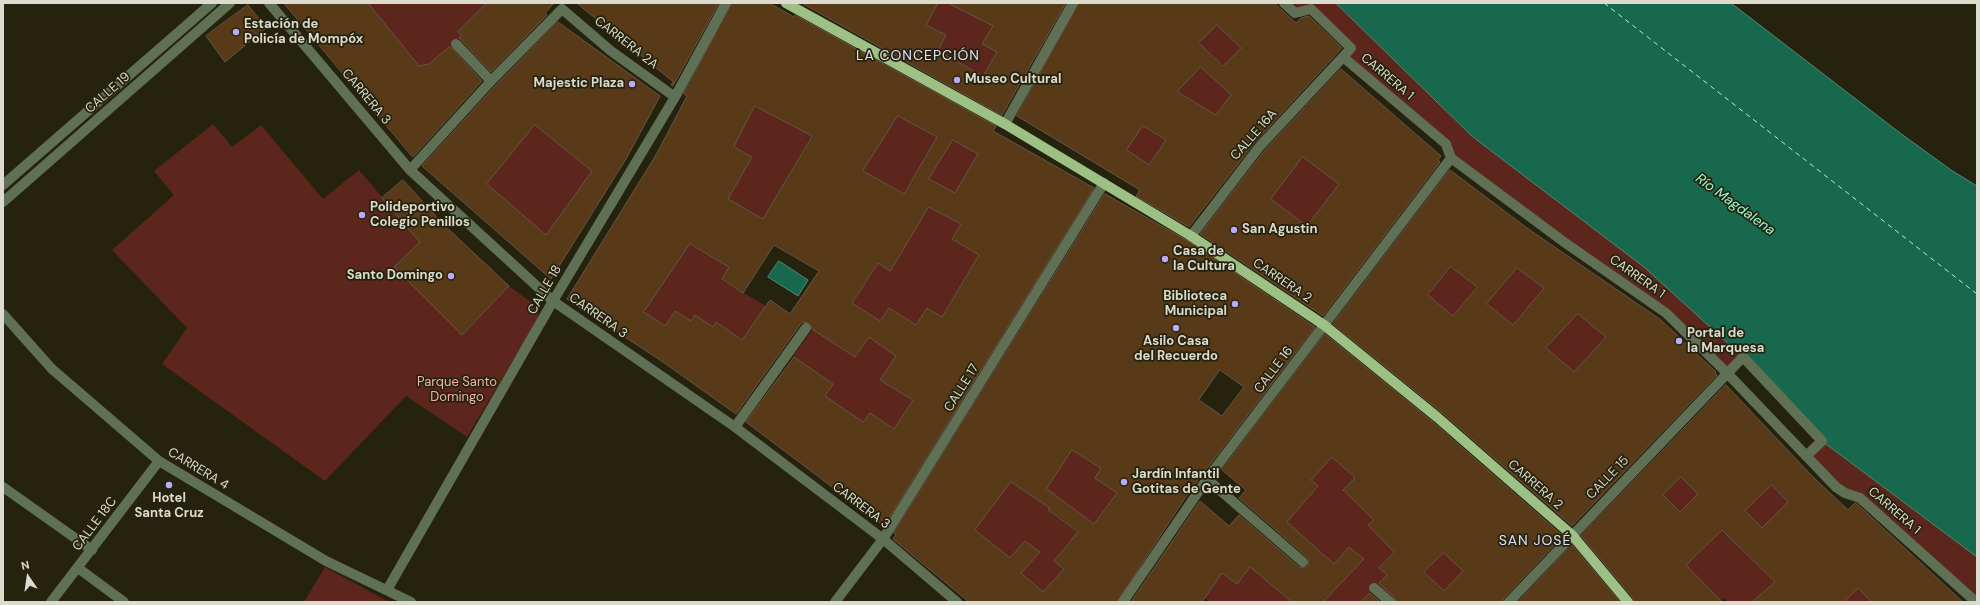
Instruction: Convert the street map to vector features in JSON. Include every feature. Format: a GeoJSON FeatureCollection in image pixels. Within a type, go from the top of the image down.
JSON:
{"type":"FeatureCollection","features":[{"type":"Feature","properties":{"kind":"main road","name":"CARRERA 2"},"geometry":{"type":"LineString","coordinates":[[786,3],[1006,124],[1104,182],[1191,236],[1324,325],[1437,417],[1572,535],[1628,602]]}},
{"type":"Feature","properties":{"kind":"street","name":"CALLE 19"},"geometry":{"type":"LineString","coordinates":[[3,185],[212,3]]}},
{"type":"Feature","properties":{"kind":"street","name":"CALLE 19"},"geometry":{"type":"LineString","coordinates":[[3,202],[230,3]]}},
{"type":"Feature","properties":{"kind":"street","name":"CARRERA 3"},"geometry":{"type":"LineString","coordinates":[[269,3],[410,170],[553,301],[735,427],[883,539],[957,602]]}},
{"type":"Feature","properties":{"kind":"street","name":"CALLE 18"},"geometry":{"type":"LineString","coordinates":[[387,590],[553,301],[675,96],[726,3]]}},
{"type":"Feature","properties":{"kind":"street"},"geometry":{"type":"LineString","coordinates":[[1006,124],[1073,3]]}},
{"type":"Feature","properties":{"kind":"street","name":"CARRERA 1"},"geometry":{"type":"LineString","coordinates":[[1284,3],[1295,13],[1311,9],[1351,48],[1343,57],[1446,144],[1451,158],[1564,242],[1666,313],[1727,373],[1836,487],[1845,493],[1860,498],[1976,602]]}},
{"type":"Feature","properties":{"kind":"street","name":"CARRERA 2A"},"geometry":{"type":"LineString","coordinates":[[491,81],[562,9],[611,51],[675,96]]}},
{"type":"Feature","properties":{"kind":"street"},"geometry":{"type":"LineString","coordinates":[[410,170],[491,81],[456,44]]}},
{"type":"Feature","properties":{"kind":"street","name":"CALLE 16A"},"geometry":{"type":"LineString","coordinates":[[1191,236],[1260,146],[1343,57]]}},
{"type":"Feature","properties":{"kind":"street","name":"CALLE 16"},"geometry":{"type":"LineString","coordinates":[[1123,602],[1207,480],[1451,158]]}},
{"type":"Feature","properties":{"kind":"street","name":"CALLE 17"},"geometry":{"type":"LineString","coordinates":[[835,602],[883,539],[1104,182]]}},
{"type":"Feature","properties":{"kind":"street","name":"CARRERA 4"},"geometry":{"type":"LineString","coordinates":[[3,314],[52,369],[159,461],[326,561],[411,602]]}},
{"type":"Feature","properties":{"kind":"street"},"geometry":{"type":"LineString","coordinates":[[735,427],[806,328]]}},
{"type":"Feature","properties":{"kind":"street","name":"CALLE 15"},"geometry":{"type":"LineString","coordinates":[[1509,602],[1743,357],[1822,441],[1806,456]]}},
{"type":"Feature","properties":{"kind":"street","name":"CALLE 18C"},"geometry":{"type":"LineString","coordinates":[[51,602],[159,461]]}},
{"type":"Feature","properties":{"kind":"street"},"geometry":{"type":"LineString","coordinates":[[1207,480],[1303,562]]}},
{"type":"Feature","properties":{"kind":"street"},"geometry":{"type":"LineString","coordinates":[[3,487],[92,550]]}},
{"type":"Feature","properties":{"kind":"street"},"geometry":{"type":"LineString","coordinates":[[78,568],[124,602]]}},
{"type":"Feature","properties":{"kind":"street"},"geometry":{"type":"LineString","coordinates":[[1374,588],[1390,602]]}},
{"type":"Feature","properties":{"kind":"green space"},"geometry":{"type":"Polygon","coordinates":[[[368,3],[487,3],[462,36],[422,70],[368,3]]]}},
{"type":"Feature","properties":{"kind":"green space"},"geometry":{"type":"Polygon","coordinates":[[[938,3],[948,3],[993,26],[982,44],[997,52],[983,76],[938,51],[946,35],[926,25],[938,3]]]}},
{"type":"Feature","properties":{"kind":"green space"},"geometry":{"type":"Polygon","coordinates":[[[1284,3],[1336,3],[1473,137],[1644,267],[1743,357],[1727,373],[1675,323],[1451,158],[1446,144],[1343,57],[1351,48],[1311,9],[1295,13],[1284,3]]]}},
{"type":"Feature","properties":{"kind":"green space"},"geometry":{"type":"Polygon","coordinates":[[[1222,20],[1241,48],[1223,65],[1199,43],[1222,20]]]}},
{"type":"Feature","properties":{"kind":"green space"},"geometry":{"type":"Polygon","coordinates":[[[1201,67],[1239,103],[1233,110],[1224,104],[1216,115],[1179,92],[1201,67]]]}},
{"type":"Feature","properties":{"kind":"green space"},"geometry":{"type":"Polygon","coordinates":[[[1165,83],[1179,92],[1170,105],[1165,83]]]}},
{"type":"Feature","properties":{"kind":"green space"},"geometry":{"type":"Polygon","coordinates":[[[755,106],[811,136],[763,219],[728,199],[752,158],[734,147],[755,106]]]}},
{"type":"Feature","properties":{"kind":"green space"},"geometry":{"type":"Polygon","coordinates":[[[898,116],[937,137],[904,194],[863,171],[898,116]]]}},
{"type":"Feature","properties":{"kind":"green space","name":"Parque Santo Domingo"},"geometry":{"type":"Polygon","coordinates":[[[213,124],[232,147],[261,125],[323,199],[359,170],[420,242],[394,267],[462,335],[509,286],[539,308],[538,319],[467,437],[406,396],[325,481],[162,364],[187,328],[112,250],[174,195],[154,171],[213,124]]]}},
{"type":"Feature","properties":{"kind":"green space"},"geometry":{"type":"Polygon","coordinates":[[[535,125],[592,171],[546,235],[487,184],[535,125]]]}},
{"type":"Feature","properties":{"kind":"green space"},"geometry":{"type":"Polygon","coordinates":[[[1143,126],[1166,140],[1149,165],[1127,150],[1143,126]]]}},
{"type":"Feature","properties":{"kind":"green space"},"geometry":{"type":"Polygon","coordinates":[[[953,140],[978,154],[955,193],[929,179],[953,140]]]}},
{"type":"Feature","properties":{"kind":"green space"},"geometry":{"type":"Polygon","coordinates":[[[1303,157],[1339,184],[1307,226],[1271,199],[1303,157]]]}},
{"type":"Feature","properties":{"kind":"green space"},"geometry":{"type":"Polygon","coordinates":[[[929,207],[961,224],[952,239],[979,255],[942,317],[927,308],[916,325],[889,308],[880,321],[852,303],[878,263],[890,271],[929,207]]]}},
{"type":"Feature","properties":{"kind":"green space"},"geometry":{"type":"Polygon","coordinates":[[[689,244],[729,267],[722,280],[766,306],[742,340],[716,323],[713,327],[691,321],[675,311],[665,326],[644,312],[689,244]]]}},
{"type":"Feature","properties":{"kind":"green space"},"geometry":{"type":"Polygon","coordinates":[[[1452,267],[1476,287],[1453,316],[1428,295],[1452,267]]]}},
{"type":"Feature","properties":{"kind":"green space"},"geometry":{"type":"Polygon","coordinates":[[[1517,268],[1544,288],[1513,325],[1487,304],[1517,268]]]}},
{"type":"Feature","properties":{"kind":"green space"},"geometry":{"type":"Polygon","coordinates":[[[1578,314],[1606,337],[1574,372],[1546,348],[1578,314]]]}},
{"type":"Feature","properties":{"kind":"green space"},"geometry":{"type":"Polygon","coordinates":[[[813,329],[855,357],[869,337],[896,356],[880,380],[913,400],[894,429],[870,413],[856,431],[825,396],[833,384],[793,356],[813,329]]]}},
{"type":"Feature","properties":{"kind":"green space"},"geometry":{"type":"Polygon","coordinates":[[[1101,422],[1078,454],[1089,461],[1096,451],[1107,458],[1095,478],[1128,500],[1119,514],[1107,506],[1094,524],[1047,490],[1063,464],[1057,460],[1101,422]]]}},
{"type":"Feature","properties":{"kind":"green space"},"geometry":{"type":"Polygon","coordinates":[[[1822,441],[1977,557],[1977,602],[1860,498],[1845,493],[1806,456],[1822,441]]]}},
{"type":"Feature","properties":{"kind":"green space"},"geometry":{"type":"Polygon","coordinates":[[[1332,457],[1355,478],[1343,490],[1358,505],[1377,517],[1369,525],[1394,551],[1379,568],[1417,602],[1390,602],[1374,588],[1361,602],[1323,602],[1363,559],[1349,547],[1334,564],[1287,522],[1318,486],[1311,480],[1332,457]]]}},
{"type":"Feature","properties":{"kind":"green space"},"geometry":{"type":"Polygon","coordinates":[[[1681,477],[1698,494],[1688,504],[1698,514],[1690,523],[1663,495],[1681,477]]]}},
{"type":"Feature","properties":{"kind":"green space"},"geometry":{"type":"Polygon","coordinates":[[[1011,481],[1050,508],[1048,511],[1085,538],[1054,561],[1064,569],[1043,592],[1021,573],[1039,552],[1025,541],[1010,558],[975,530],[1011,481]]]}},
{"type":"Feature","properties":{"kind":"green space"},"geometry":{"type":"Polygon","coordinates":[[[1772,485],[1788,502],[1762,528],[1745,511],[1772,485]]]}},
{"type":"Feature","properties":{"kind":"green space"},"geometry":{"type":"Polygon","coordinates":[[[1722,530],[1775,582],[1752,602],[1728,602],[1724,598],[1721,601],[1686,565],[1722,530]]]}},
{"type":"Feature","properties":{"kind":"green space"},"geometry":{"type":"Polygon","coordinates":[[[1444,553],[1475,560],[1444,591],[1424,572],[1444,553]]]}},
{"type":"Feature","properties":{"kind":"green space"},"geometry":{"type":"Polygon","coordinates":[[[325,567],[389,602],[304,602],[325,567]]]}},
{"type":"Feature","properties":{"kind":"green space"},"geometry":{"type":"Polygon","coordinates":[[[1250,567],[1288,599],[1300,602],[1211,602],[1205,598],[1222,573],[1237,584],[1250,567]]]}},
{"type":"Feature","properties":{"kind":"green space"},"geometry":{"type":"Polygon","coordinates":[[[1858,588],[1872,602],[1844,602],[1858,588]]]}},
{"type":"Feature","properties":{"kind":"water","name":"Río Magdalena"},"geometry":{"type":"Polygon","coordinates":[[[1336,3],[1731,3],[1900,133],[1951,170],[1977,186],[1977,557],[1822,441],[1743,357],[1644,267],[1473,137],[1336,3]]]}},
{"type":"Feature","properties":{"kind":"water"},"geometry":{"type":"Polygon","coordinates":[[[779,261],[808,280],[798,296],[768,277],[779,261]]]}},
{"type":"Feature","properties":{"kind":"building"},"geometry":{"type":"Polygon","coordinates":[[[284,3],[368,3],[419,66],[429,64],[450,46],[482,81],[413,157],[284,3]]]}},
{"type":"Feature","properties":{"kind":"building"},"geometry":{"type":"Polygon","coordinates":[[[487,3],[554,3],[545,13],[547,15],[491,72],[459,38],[462,36],[458,32],[487,3]]]}},
{"type":"Feature","properties":{"kind":"building"},"geometry":{"type":"Polygon","coordinates":[[[577,3],[719,3],[673,86],[671,85],[673,82],[577,3]]]}},
{"type":"Feature","properties":{"kind":"building"},"geometry":{"type":"Polygon","coordinates":[[[732,3],[769,3],[794,17],[795,15],[996,126],[993,131],[1094,188],[884,526],[746,422],[794,357],[833,384],[825,396],[863,422],[870,413],[894,429],[913,400],[880,380],[896,356],[869,337],[855,357],[812,329],[809,323],[802,322],[736,414],[663,362],[567,299],[656,155],[687,96],[684,94],[732,3]],[[755,106],[734,147],[752,157],[728,199],[763,219],[812,136],[755,106]],[[898,116],[863,171],[904,194],[937,137],[898,116]],[[953,140],[929,179],[955,193],[978,154],[953,140]],[[929,207],[890,271],[878,263],[852,303],[880,321],[889,308],[916,325],[927,308],[942,317],[979,255],[952,239],[961,224],[929,207]],[[690,244],[644,312],[665,326],[675,311],[691,321],[695,315],[713,327],[716,322],[742,340],[770,300],[790,314],[819,271],[774,245],[743,293],[722,279],[729,267],[690,244]]]}},
{"type":"Feature","properties":{"kind":"building"},"geometry":{"type":"Polygon","coordinates":[[[802,3],[938,3],[926,25],[946,35],[938,51],[983,76],[997,52],[982,44],[993,26],[948,3],[1066,3],[1002,115],[802,3]]]}},
{"type":"Feature","properties":{"kind":"building"},"geometry":{"type":"Polygon","coordinates":[[[1079,3],[1274,3],[1296,23],[1301,18],[1309,16],[1342,48],[1255,142],[1189,227],[1136,196],[1140,190],[1017,116],[1079,3]],[[1217,25],[1199,43],[1223,66],[1241,48],[1217,25]],[[1201,67],[1178,92],[1216,115],[1231,95],[1201,67]],[[1143,126],[1127,150],[1149,165],[1166,140],[1143,126]]]}},
{"type":"Feature","properties":{"kind":"building","name":"Estación de Policía de Mompóx"},"geometry":{"type":"Polygon","coordinates":[[[248,5],[266,28],[225,62],[206,36],[248,5]]]}},
{"type":"Feature","properties":{"kind":"building"},"geometry":{"type":"Polygon","coordinates":[[[558,22],[660,96],[626,159],[551,279],[422,166],[496,85],[558,22]],[[535,125],[487,184],[546,235],[592,171],[535,125]]]}},
{"type":"Feature","properties":{"kind":"building"},"geometry":{"type":"Polygon","coordinates":[[[1341,69],[1441,156],[1438,160],[1440,162],[1323,316],[1200,234],[1265,150],[1341,69]],[[1303,157],[1271,199],[1307,226],[1339,184],[1303,157]]]}},
{"type":"Feature","properties":{"kind":"building"},"geometry":{"type":"Polygon","coordinates":[[[1450,170],[1527,228],[1661,320],[1716,372],[1715,373],[1717,375],[1572,526],[1441,412],[1333,324],[1450,170]],[[1451,267],[1428,295],[1453,316],[1477,287],[1451,267]],[[1517,268],[1487,304],[1513,325],[1544,288],[1517,268]],[[1578,314],[1546,348],[1574,372],[1606,337],[1578,314]]]}},
{"type":"Feature","properties":{"kind":"building","name":"Santo Domingo"},"geometry":{"type":"Polygon","coordinates":[[[403,180],[442,223],[509,286],[462,335],[394,267],[420,242],[382,198],[403,180]]]}},
{"type":"Feature","properties":{"kind":"building"},"geometry":{"type":"Polygon","coordinates":[[[1105,194],[1188,241],[1315,327],[1189,492],[1117,602],[969,602],[893,539],[896,535],[894,533],[1105,194]],[[1220,370],[1199,400],[1222,416],[1244,387],[1220,370]],[[1072,450],[1047,489],[1094,524],[1117,493],[1095,478],[1101,468],[1072,450]],[[1011,482],[975,530],[1010,558],[1025,541],[1040,552],[1021,573],[1043,592],[1064,569],[1054,561],[1078,532],[1048,510],[1050,508],[1011,482]]]}},
{"type":"Feature","properties":{"kind":"building"},"geometry":{"type":"Polygon","coordinates":[[[1325,334],[1433,422],[1563,536],[1504,598],[1503,602],[1396,602],[1394,597],[1379,583],[1387,575],[1379,568],[1394,552],[1368,525],[1374,520],[1343,490],[1355,478],[1332,457],[1311,480],[1318,486],[1287,522],[1334,564],[1349,547],[1364,559],[1323,602],[1292,602],[1250,567],[1237,584],[1222,573],[1202,602],[1131,602],[1200,501],[1229,526],[1239,515],[1299,567],[1305,568],[1308,566],[1309,560],[1307,557],[1239,498],[1246,490],[1222,470],[1325,334]],[[1444,553],[1424,572],[1444,591],[1463,571],[1444,553]]]}},
{"type":"Feature","properties":{"kind":"building"},"geometry":{"type":"Polygon","coordinates":[[[1726,385],[1813,477],[1848,510],[1855,503],[1857,504],[1963,602],[1872,602],[1858,588],[1844,602],[1752,602],[1775,582],[1722,530],[1686,565],[1722,602],[1634,602],[1633,598],[1581,536],[1726,385]],[[1681,477],[1663,495],[1680,512],[1698,494],[1681,477]],[[1772,485],[1745,511],[1762,528],[1788,502],[1772,485]]]}},
{"type":"Feature","properties":{"kind":"building"},"geometry":{"type":"Polygon","coordinates":[[[1572,545],[1620,602],[1518,602],[1572,545]]]}},
{"type":"Feature","properties":{"kind":"building"},"geometry":{"type":"Polygon","coordinates":[[[1370,593],[1380,602],[1361,602],[1370,593]]]}},
{"type":"Feature","properties":{"kind":"ferry route"},"geometry":{"type":"LineString","coordinates":[[1604,3],[1977,294]]}},
{"type":"Feature","properties":{"kind":"place","name":"Estación de Policía de Mompóx"},"geometry":{"type":"Point","coordinates":[236,32]}},
{"type":"Feature","properties":{"kind":"place","name":"Museo Cultural"},"geometry":{"type":"Point","coordinates":[957,80]}},
{"type":"Feature","properties":{"kind":"place","name":"Majestic Plaza"},"geometry":{"type":"Point","coordinates":[632,84]}},
{"type":"Feature","properties":{"kind":"place","name":"Polideportivo Colegio Penillos"},"geometry":{"type":"Point","coordinates":[362,215]}},
{"type":"Feature","properties":{"kind":"place","name":"San Agustin"},"geometry":{"type":"Point","coordinates":[1234,230]}},
{"type":"Feature","properties":{"kind":"place","name":"Casa de la Cultura"},"geometry":{"type":"Point","coordinates":[1165,259]}},
{"type":"Feature","properties":{"kind":"place","name":"Santo Domingo"},"geometry":{"type":"Point","coordinates":[451,276]}},
{"type":"Feature","properties":{"kind":"place","name":"Biblioteca Municipal"},"geometry":{"type":"Point","coordinates":[1235,304]}},
{"type":"Feature","properties":{"kind":"place","name":"Asilo Casa del Recuerdo"},"geometry":{"type":"Point","coordinates":[1176,328]}},
{"type":"Feature","properties":{"kind":"place","name":"Portal de la Marquesa"},"geometry":{"type":"Point","coordinates":[1679,341]}},
{"type":"Feature","properties":{"kind":"place","name":"Jardín Infantil Gotitas de Gente"},"geometry":{"type":"Point","coordinates":[1124,482]}},
{"type":"Feature","properties":{"kind":"place","name":"Hotel Santa Cruz"},"geometry":{"type":"Point","coordinates":[169,485]}},
{"type":"Feature","properties":{"kind":"district","name":"LA CONCEPCIÓN"},"geometry":{"type":"Point","coordinates":[918,56]}},
{"type":"Feature","properties":{"kind":"district","name":"SAN JOSÉ"},"geometry":{"type":"Point","coordinates":[1535,541]}}]}
